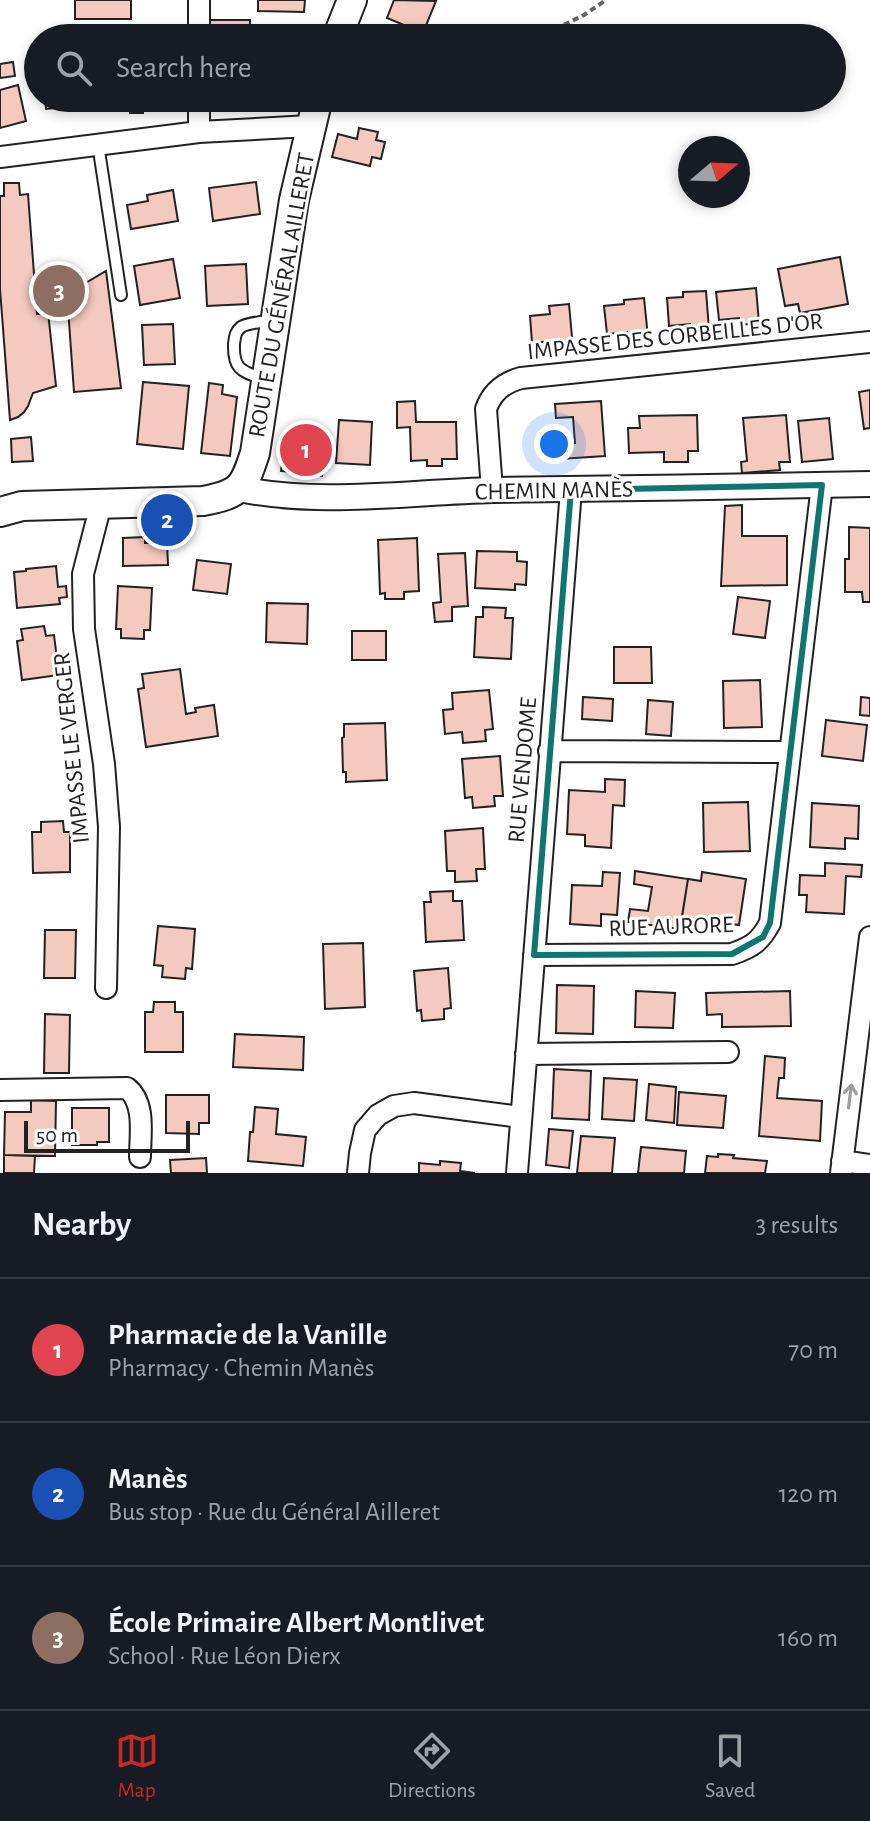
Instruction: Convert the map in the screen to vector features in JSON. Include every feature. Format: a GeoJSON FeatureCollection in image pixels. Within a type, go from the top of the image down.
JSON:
{"type":"FeatureCollection","features":[{"type":"Feature","properties":{"kind":"main road"},"geometry":{"type":"LineString","coordinates":[[343,24],[352,0]]}},
{"type":"Feature","properties":{"kind":"main road","name":"ROUTE DU GÉNÉRAL AILLERET"},"geometry":{"type":"LineString","coordinates":[[239,489],[247,477],[255,453],[294,200],[314,112]]}},
{"type":"Feature","properties":{"kind":"main road"},"geometry":{"type":"LineString","coordinates":[[0,512],[22,506],[203,501],[223,497],[239,489]]}},
{"type":"Feature","properties":{"kind":"street"},"geometry":{"type":"LineString","coordinates":[[199,0],[199,24]]}},
{"type":"Feature","properties":{"kind":"street"},"geometry":{"type":"LineString","coordinates":[[199,112],[199,132]]}},
{"type":"Feature","properties":{"kind":"street"},"geometry":{"type":"LineString","coordinates":[[0,157],[199,132],[310,126]]}},
{"type":"Feature","properties":{"kind":"street","name":"IMPASSE DES CORBEILLES D'OR"},"geometry":{"type":"LineString","coordinates":[[492,490],[486,409],[490,397],[510,381],[870,342]]}},
{"type":"Feature","properties":{"kind":"street","name":"CHEMIN MANÈS"},"geometry":{"type":"LineString","coordinates":[[239,489],[311,498],[492,490],[870,484]]}},
{"type":"Feature","properties":{"kind":"street","name":"RUE AURORE"},"geometry":{"type":"LineString","coordinates":[[534,955],[732,954],[763,937],[770,923],[822,485]]}},
{"type":"Feature","properties":{"kind":"street","name":"RUE VENDOME"},"geometry":{"type":"LineString","coordinates":[[517,1173],[571,490]]}},
{"type":"Feature","properties":{"kind":"street","name":"IMPASSE LE VERGER"},"geometry":{"type":"LineString","coordinates":[[101,504],[83,574],[84,629],[104,764],[109,827],[106,988]]}},
{"type":"Feature","properties":{"kind":"street"},"geometry":{"type":"LineString","coordinates":[[549,751],[790,752]]}},
{"type":"Feature","properties":{"kind":"street"},"geometry":{"type":"LineString","coordinates":[[870,937],[864,1028],[842,1167],[870,1165]]}},
{"type":"Feature","properties":{"kind":"street"},"geometry":{"type":"LineString","coordinates":[[526,1054],[728,1052]]}},
{"type":"Feature","properties":{"kind":"street"},"geometry":{"type":"LineString","coordinates":[[0,1090],[127,1088],[138,1100],[140,1110],[140,1157]]}},
{"type":"Feature","properties":{"kind":"street"},"geometry":{"type":"LineString","coordinates":[[358,1173],[365,1130],[378,1115],[394,1106],[414,1103],[520,1117]]}},
{"type":"Feature","properties":{"kind":"lane"},"geometry":{"type":"LineString","coordinates":[[98,144],[121,295]]}},
{"type":"Feature","properties":{"kind":"path"},"geometry":{"type":"LineString","coordinates":[[566,24],[606,0]]}},
{"type":"Feature","properties":{"kind":"highlighted area"},"geometry":{"type":"Polygon","coordinates":[[[822,485],[770,923],[763,937],[732,954],[534,955],[571,490],[822,485]]]}},
{"type":"Feature","properties":{"kind":"building"},"geometry":{"type":"Polygon","coordinates":[[[75,0],[131,0],[131,19],[75,19],[75,0]]]}},
{"type":"Feature","properties":{"kind":"building"},"geometry":{"type":"Polygon","coordinates":[[[258,0],[305,0],[304,12],[258,11],[258,0]]]}},
{"type":"Feature","properties":{"kind":"building"},"geometry":{"type":"Polygon","coordinates":[[[394,0],[436,1],[427,24],[401,24],[387,18],[394,0]]]}},
{"type":"Feature","properties":{"kind":"building"},"geometry":{"type":"Polygon","coordinates":[[[208,20],[250,20],[250,24],[208,24],[208,20]]]}},
{"type":"Feature","properties":{"kind":"building"},"geometry":{"type":"Polygon","coordinates":[[[13,62],[15,76],[0,78],[0,64],[13,62]]]}},
{"type":"Feature","properties":{"kind":"building"},"geometry":{"type":"Polygon","coordinates":[[[18,85],[26,121],[0,128],[0,90],[18,85]]]}},
{"type":"Feature","properties":{"kind":"building"},"geometry":{"type":"Polygon","coordinates":[[[359,128],[378,132],[376,140],[385,142],[381,159],[372,157],[370,166],[332,157],[338,134],[357,139],[359,128]]]}},
{"type":"Feature","properties":{"kind":"building"},"geometry":{"type":"Polygon","coordinates":[[[256,182],[260,214],[213,221],[209,188],[256,182]]]}},
{"type":"Feature","properties":{"kind":"building"},"geometry":{"type":"Polygon","coordinates":[[[4,183],[19,183],[20,195],[28,194],[37,314],[48,312],[56,386],[33,393],[24,412],[10,420],[0,289],[0,196],[4,196],[4,183]]]}},
{"type":"Feature","properties":{"kind":"building"},"geometry":{"type":"Polygon","coordinates":[[[173,190],[178,221],[131,229],[127,205],[148,201],[147,195],[173,190]]]}},
{"type":"Feature","properties":{"kind":"building"},"geometry":{"type":"Polygon","coordinates":[[[840,257],[848,304],[800,313],[798,304],[785,306],[778,269],[840,257]]]}},
{"type":"Feature","properties":{"kind":"building"},"geometry":{"type":"Polygon","coordinates":[[[173,259],[180,298],[140,305],[134,266],[173,259]]]}},
{"type":"Feature","properties":{"kind":"building"},"geometry":{"type":"Polygon","coordinates":[[[246,264],[248,304],[207,306],[205,266],[246,264]]]}},
{"type":"Feature","properties":{"kind":"building"},"geometry":{"type":"Polygon","coordinates":[[[106,271],[121,388],[74,392],[68,308],[84,284],[106,271]]]}},
{"type":"Feature","properties":{"kind":"building"},"geometry":{"type":"Polygon","coordinates":[[[756,288],[759,323],[740,325],[739,318],[719,320],[716,292],[756,288]]]}},
{"type":"Feature","properties":{"kind":"building"},"geometry":{"type":"Polygon","coordinates":[[[706,291],[709,329],[690,331],[690,324],[669,326],[667,298],[683,297],[683,292],[706,291]]]}},
{"type":"Feature","properties":{"kind":"building"},"geometry":{"type":"Polygon","coordinates":[[[644,298],[648,337],[628,339],[627,332],[607,334],[604,306],[644,298]]]}},
{"type":"Feature","properties":{"kind":"building"},"geometry":{"type":"Polygon","coordinates":[[[569,304],[573,348],[553,350],[552,341],[532,343],[530,316],[550,314],[549,306],[569,304]]]}},
{"type":"Feature","properties":{"kind":"building"},"geometry":{"type":"Polygon","coordinates":[[[173,324],[175,364],[144,365],[142,325],[173,324]]]}},
{"type":"Feature","properties":{"kind":"building"},"geometry":{"type":"Polygon","coordinates":[[[143,382],[189,386],[183,449],[137,444],[143,382]]]}},
{"type":"Feature","properties":{"kind":"building"},"geometry":{"type":"Polygon","coordinates":[[[209,383],[223,385],[222,394],[237,397],[230,456],[201,453],[209,383]]]}},
{"type":"Feature","properties":{"kind":"building"},"geometry":{"type":"Polygon","coordinates":[[[870,390],[870,428],[864,429],[859,392],[870,390]]]}},
{"type":"Feature","properties":{"kind":"building"},"geometry":{"type":"Polygon","coordinates":[[[415,401],[416,422],[456,422],[457,459],[442,459],[442,466],[427,466],[427,460],[411,461],[410,427],[397,428],[397,402],[415,401]]]}},
{"type":"Feature","properties":{"kind":"building"},"geometry":{"type":"Polygon","coordinates":[[[601,401],[605,456],[560,459],[559,444],[575,443],[573,417],[556,418],[555,404],[601,401]]]}},
{"type":"Feature","properties":{"kind":"building"},"geometry":{"type":"Polygon","coordinates":[[[697,415],[698,451],[688,451],[688,462],[664,462],[664,452],[629,453],[628,428],[640,428],[639,416],[697,415]]]}},
{"type":"Feature","properties":{"kind":"building"},"geometry":{"type":"Polygon","coordinates":[[[786,415],[790,462],[779,462],[780,470],[742,473],[741,462],[747,461],[743,418],[786,415]]]}},
{"type":"Feature","properties":{"kind":"building"},"geometry":{"type":"Polygon","coordinates":[[[829,418],[833,459],[802,462],[798,421],[829,418]]]}},
{"type":"Feature","properties":{"kind":"building"},"geometry":{"type":"Polygon","coordinates":[[[339,420],[372,422],[370,465],[336,463],[339,420]]]}},
{"type":"Feature","properties":{"kind":"building"},"geometry":{"type":"Polygon","coordinates":[[[290,432],[328,436],[322,476],[281,471],[286,436],[290,436],[290,432]]]}},
{"type":"Feature","properties":{"kind":"building"},"geometry":{"type":"Polygon","coordinates":[[[31,437],[33,461],[12,462],[11,439],[31,437]]]}},
{"type":"Feature","properties":{"kind":"building"},"geometry":{"type":"Polygon","coordinates":[[[742,505],[742,536],[787,536],[787,585],[721,586],[725,506],[742,505]]]}},
{"type":"Feature","properties":{"kind":"building"},"geometry":{"type":"Polygon","coordinates":[[[849,527],[870,528],[870,602],[863,602],[862,592],[845,592],[849,527]]]}},
{"type":"Feature","properties":{"kind":"building"},"geometry":{"type":"Polygon","coordinates":[[[145,537],[145,543],[167,542],[168,565],[123,566],[123,538],[145,537]]]}},
{"type":"Feature","properties":{"kind":"building"},"geometry":{"type":"Polygon","coordinates":[[[417,538],[419,591],[404,592],[404,599],[385,599],[385,593],[380,594],[378,540],[417,538]]]}},
{"type":"Feature","properties":{"kind":"building"},"geometry":{"type":"Polygon","coordinates":[[[477,551],[517,552],[517,561],[527,562],[526,585],[515,584],[515,590],[475,588],[477,551]]]}},
{"type":"Feature","properties":{"kind":"building"},"geometry":{"type":"Polygon","coordinates":[[[465,553],[468,606],[452,607],[452,621],[435,622],[433,603],[441,602],[438,554],[465,553]]]}},
{"type":"Feature","properties":{"kind":"building"},"geometry":{"type":"Polygon","coordinates":[[[197,560],[231,564],[227,594],[193,590],[197,560]]]}},
{"type":"Feature","properties":{"kind":"building"},"geometry":{"type":"Polygon","coordinates":[[[56,566],[58,587],[66,586],[67,597],[59,598],[60,604],[17,608],[14,572],[56,566]]]}},
{"type":"Feature","properties":{"kind":"building"},"geometry":{"type":"Polygon","coordinates":[[[118,586],[152,588],[150,630],[144,630],[144,639],[121,638],[121,629],[116,629],[118,586]]]}},
{"type":"Feature","properties":{"kind":"building"},"geometry":{"type":"Polygon","coordinates":[[[738,597],[770,601],[765,638],[733,634],[738,597]]]}},
{"type":"Feature","properties":{"kind":"building"},"geometry":{"type":"Polygon","coordinates":[[[267,603],[308,604],[307,644],[266,642],[267,603]]]}},
{"type":"Feature","properties":{"kind":"building"},"geometry":{"type":"Polygon","coordinates":[[[483,607],[506,608],[505,618],[513,618],[511,659],[474,657],[476,617],[483,617],[483,607]]]}},
{"type":"Feature","properties":{"kind":"building"},"geometry":{"type":"Polygon","coordinates":[[[44,626],[46,636],[54,635],[59,675],[22,680],[17,641],[23,640],[21,629],[44,626]]]}},
{"type":"Feature","properties":{"kind":"building"},"geometry":{"type":"Polygon","coordinates":[[[352,631],[386,631],[386,660],[352,660],[352,631]]]}},
{"type":"Feature","properties":{"kind":"building"},"geometry":{"type":"Polygon","coordinates":[[[614,647],[651,647],[652,683],[614,683],[614,647]]]}},
{"type":"Feature","properties":{"kind":"building"},"geometry":{"type":"Polygon","coordinates":[[[180,669],[186,714],[196,712],[195,708],[214,705],[218,736],[146,747],[138,689],[144,688],[142,674],[180,669]]]}},
{"type":"Feature","properties":{"kind":"building"},"geometry":{"type":"Polygon","coordinates":[[[760,680],[762,727],[724,728],[723,681],[760,680]]]}},
{"type":"Feature","properties":{"kind":"building"},"geometry":{"type":"Polygon","coordinates":[[[489,690],[493,729],[485,730],[486,741],[463,743],[462,732],[445,734],[443,710],[453,709],[452,693],[489,690]]]}},
{"type":"Feature","properties":{"kind":"building"},"geometry":{"type":"Polygon","coordinates":[[[583,697],[613,699],[612,721],[582,719],[583,697]]]}},
{"type":"Feature","properties":{"kind":"building"},"geometry":{"type":"Polygon","coordinates":[[[861,697],[870,698],[870,716],[860,715],[861,697]]]}},
{"type":"Feature","properties":{"kind":"building"},"geometry":{"type":"Polygon","coordinates":[[[648,700],[673,702],[671,736],[646,734],[648,700]]]}},
{"type":"Feature","properties":{"kind":"building"},"geometry":{"type":"Polygon","coordinates":[[[826,720],[867,725],[863,761],[822,756],[826,720]]]}},
{"type":"Feature","properties":{"kind":"building"},"geometry":{"type":"Polygon","coordinates":[[[385,723],[387,780],[346,782],[346,772],[343,772],[344,724],[385,723]]]}},
{"type":"Feature","properties":{"kind":"building"},"geometry":{"type":"Polygon","coordinates":[[[500,756],[503,796],[494,796],[495,806],[473,808],[472,797],[465,798],[462,759],[500,756]]]}},
{"type":"Feature","properties":{"kind":"building"},"geometry":{"type":"Polygon","coordinates":[[[605,779],[625,780],[624,806],[613,805],[611,848],[585,846],[585,835],[567,834],[569,790],[605,792],[605,779]]]}},
{"type":"Feature","properties":{"kind":"building"},"geometry":{"type":"Polygon","coordinates":[[[748,802],[750,851],[704,852],[703,803],[748,802]]]}},
{"type":"Feature","properties":{"kind":"building"},"geometry":{"type":"Polygon","coordinates":[[[812,803],[859,806],[858,839],[845,838],[845,849],[810,847],[812,803]]]}},
{"type":"Feature","properties":{"kind":"building"},"geometry":{"type":"Polygon","coordinates":[[[63,821],[64,832],[70,832],[70,872],[33,873],[32,832],[41,832],[41,822],[63,821]]]}},
{"type":"Feature","properties":{"kind":"building"},"geometry":{"type":"Polygon","coordinates":[[[483,828],[485,869],[476,869],[477,881],[455,882],[455,871],[447,871],[445,831],[483,828]]]}},
{"type":"Feature","properties":{"kind":"building"},"geometry":{"type":"Polygon","coordinates":[[[825,863],[862,865],[861,877],[846,876],[844,914],[806,912],[807,895],[799,895],[800,875],[825,876],[825,863]]]}},
{"type":"Feature","properties":{"kind":"building"},"geometry":{"type":"Polygon","coordinates":[[[635,871],[688,879],[680,929],[628,922],[630,909],[648,911],[652,887],[634,884],[635,871]]]}},
{"type":"Feature","properties":{"kind":"building"},"geometry":{"type":"Polygon","coordinates":[[[603,872],[620,873],[617,915],[601,914],[601,926],[570,924],[572,885],[602,886],[603,872]]]}},
{"type":"Feature","properties":{"kind":"building"},"geometry":{"type":"Polygon","coordinates":[[[702,872],[746,879],[739,925],[682,917],[688,879],[701,881],[702,872]]]}},
{"type":"Feature","properties":{"kind":"building"},"geometry":{"type":"Polygon","coordinates":[[[453,891],[453,901],[462,901],[464,940],[426,942],[424,902],[431,902],[430,892],[453,891]]]}},
{"type":"Feature","properties":{"kind":"building"},"geometry":{"type":"Polygon","coordinates":[[[158,926],[195,929],[192,969],[186,968],[185,979],[162,977],[163,966],[154,965],[158,926]]]}},
{"type":"Feature","properties":{"kind":"building"},"geometry":{"type":"Polygon","coordinates":[[[45,930],[76,930],[75,978],[44,978],[45,930]]]}},
{"type":"Feature","properties":{"kind":"building"},"geometry":{"type":"Polygon","coordinates":[[[363,943],[365,1007],[325,1009],[323,944],[363,943]]]}},
{"type":"Feature","properties":{"kind":"building"},"geometry":{"type":"Polygon","coordinates":[[[448,968],[451,1008],[444,1009],[444,1019],[422,1021],[421,1010],[417,1011],[414,971],[448,968]]]}},
{"type":"Feature","properties":{"kind":"building"},"geometry":{"type":"Polygon","coordinates":[[[557,985],[594,986],[593,1034],[556,1033],[557,985]]]}},
{"type":"Feature","properties":{"kind":"building"},"geometry":{"type":"Polygon","coordinates":[[[636,991],[675,993],[673,1028],[635,1027],[636,991]]]}},
{"type":"Feature","properties":{"kind":"building"},"geometry":{"type":"Polygon","coordinates":[[[790,991],[791,1026],[722,1027],[722,1014],[707,1015],[706,993],[790,991]]]}},
{"type":"Feature","properties":{"kind":"building"},"geometry":{"type":"Polygon","coordinates":[[[154,1002],[175,1002],[175,1012],[183,1012],[183,1052],[145,1052],[145,1012],[153,1012],[154,1002]]]}},
{"type":"Feature","properties":{"kind":"building"},"geometry":{"type":"Polygon","coordinates":[[[45,1014],[70,1015],[69,1073],[44,1073],[45,1014]]]}},
{"type":"Feature","properties":{"kind":"building"},"geometry":{"type":"Polygon","coordinates":[[[235,1034],[304,1037],[303,1070],[233,1067],[235,1034]]]}},
{"type":"Feature","properties":{"kind":"building"},"geometry":{"type":"Polygon","coordinates":[[[765,1056],[785,1058],[784,1078],[779,1078],[777,1098],[822,1101],[820,1141],[759,1136],[765,1056]]]}},
{"type":"Feature","properties":{"kind":"building"},"geometry":{"type":"Polygon","coordinates":[[[554,1069],[591,1071],[589,1120],[552,1118],[554,1069]]]}},
{"type":"Feature","properties":{"kind":"building"},"geometry":{"type":"Polygon","coordinates":[[[604,1078],[637,1080],[634,1121],[602,1119],[604,1078]]]}},
{"type":"Feature","properties":{"kind":"building"},"geometry":{"type":"Polygon","coordinates":[[[649,1084],[676,1087],[674,1123],[646,1120],[649,1084]]]}},
{"type":"Feature","properties":{"kind":"building"},"geometry":{"type":"Polygon","coordinates":[[[679,1092],[726,1096],[723,1128],[677,1125],[679,1092]]]}},
{"type":"Feature","properties":{"kind":"building"},"geometry":{"type":"Polygon","coordinates":[[[166,1095],[209,1095],[209,1123],[199,1123],[199,1134],[166,1133],[166,1095]]]}},
{"type":"Feature","properties":{"kind":"building"},"geometry":{"type":"Polygon","coordinates":[[[31,1100],[56,1101],[55,1156],[4,1155],[5,1112],[31,1112],[31,1100]]]}},
{"type":"Feature","properties":{"kind":"building"},"geometry":{"type":"Polygon","coordinates":[[[255,1107],[278,1109],[276,1134],[306,1137],[303,1166],[248,1161],[255,1107]]]}},
{"type":"Feature","properties":{"kind":"building"},"geometry":{"type":"Polygon","coordinates":[[[72,1108],[109,1108],[109,1142],[72,1145],[72,1108]]]}},
{"type":"Feature","properties":{"kind":"building"},"geometry":{"type":"Polygon","coordinates":[[[549,1129],[573,1131],[569,1168],[546,1165],[549,1129]]]}},
{"type":"Feature","properties":{"kind":"building"},"geometry":{"type":"Polygon","coordinates":[[[581,1136],[615,1138],[612,1173],[577,1173],[581,1136]]]}},
{"type":"Feature","properties":{"kind":"building"},"geometry":{"type":"Polygon","coordinates":[[[641,1147],[686,1151],[684,1173],[638,1173],[641,1147]]]}},
{"type":"Feature","properties":{"kind":"building"},"geometry":{"type":"Polygon","coordinates":[[[718,1154],[767,1161],[765,1173],[705,1173],[707,1156],[718,1157],[718,1154]]]}},
{"type":"Feature","properties":{"kind":"building"},"geometry":{"type":"Polygon","coordinates":[[[4,1155],[35,1156],[34,1173],[4,1173],[4,1155]]]}},
{"type":"Feature","properties":{"kind":"building"},"geometry":{"type":"Polygon","coordinates":[[[206,1158],[207,1173],[171,1173],[170,1160],[206,1158]]]}},
{"type":"Feature","properties":{"kind":"building"},"geometry":{"type":"Polygon","coordinates":[[[440,1161],[461,1163],[460,1171],[475,1173],[419,1173],[419,1163],[440,1165],[440,1161]]]}},
{"type":"Feature","properties":{"kind":"place","name":"École Primaire Albert Montlivet"},"geometry":{"type":"Point","coordinates":[59,291]}},
{"type":"Feature","properties":{"kind":"place","name":"Pharmacie de la Vanille"},"geometry":{"type":"Point","coordinates":[306,450]}},
{"type":"Feature","properties":{"kind":"place","name":"Manès"},"geometry":{"type":"Point","coordinates":[167,520]}}]}
